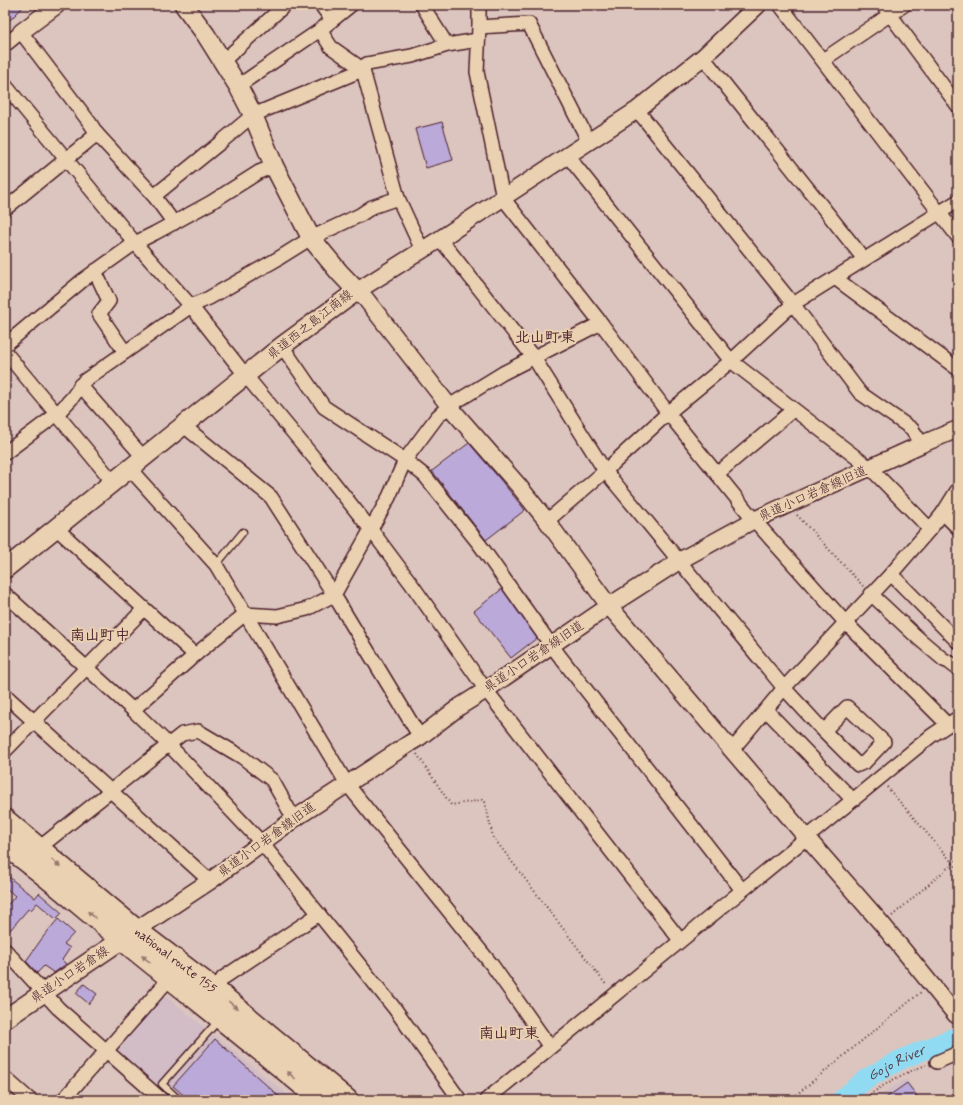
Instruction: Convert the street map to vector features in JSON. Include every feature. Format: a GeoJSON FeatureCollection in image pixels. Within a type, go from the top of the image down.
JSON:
{"type":"FeatureCollection","features":[{"type":"Feature","properties":{"kind":"highway","name":"national route 155"},"geometry":{"type":"LineString","coordinates":[[5,820],[39,848],[129,935],[170,978],[321,1100]]}},
{"type":"Feature","properties":{"kind":"highway","name":"national route 155"},"geometry":{"type":"LineString","coordinates":[[5,845],[129,935],[215,990],[347,1100]]}},
{"type":"Feature","properties":{"kind":"main road","name":"県道西之島江南線"},"geometry":{"type":"LineString","coordinates":[[5,569],[114,483],[282,346],[357,291],[310,238],[274,166],[253,115],[238,86],[184,5]]}},
{"type":"Feature","properties":{"kind":"main road","name":"県道小口岩倉線"},"geometry":{"type":"LineString","coordinates":[[5,1019],[129,935]]}},
{"type":"Feature","properties":{"kind":"street"},"geometry":{"type":"LineString","coordinates":[[5,45],[57,5]]}},
{"type":"Feature","properties":{"kind":"street"},"geometry":{"type":"LineString","coordinates":[[222,61],[285,5]]}},
{"type":"Feature","properties":{"kind":"street"},"geometry":{"type":"LineString","coordinates":[[321,5],[332,20]]}},
{"type":"Feature","properties":{"kind":"street"},"geometry":{"type":"LineString","coordinates":[[238,86],[320,30],[351,5]]}},
{"type":"Feature","properties":{"kind":"street"},"geometry":{"type":"LineString","coordinates":[[422,5],[447,45]]}},
{"type":"Feature","properties":{"kind":"street"},"geometry":{"type":"LineString","coordinates":[[479,5],[477,72],[503,198],[601,322],[668,413],[754,520],[845,622],[953,722],[930,736],[486,1100]]}},
{"type":"Feature","properties":{"kind":"street"},"geometry":{"type":"LineString","coordinates":[[758,5],[703,57],[637,110],[440,239],[357,291],[370,304],[449,406],[518,485],[547,521],[609,606],[882,924],[957,1016]]}},
{"type":"Feature","properties":{"kind":"street"},"geometry":{"type":"LineString","coordinates":[[780,5],[958,236]]}},
{"type":"Feature","properties":{"kind":"street"},"geometry":{"type":"LineString","coordinates":[[823,60],[887,10],[904,5]]}},
{"type":"Feature","properties":{"kind":"street"},"geometry":{"type":"LineString","coordinates":[[887,10],[958,106]]}},
{"type":"Feature","properties":{"kind":"street"},"geometry":{"type":"LineString","coordinates":[[479,26],[529,24],[589,142]]}},
{"type":"Feature","properties":{"kind":"street"},"geometry":{"type":"LineString","coordinates":[[320,30],[331,47],[361,68],[364,74],[398,198],[422,250]]}},
{"type":"Feature","properties":{"kind":"street"},"geometry":{"type":"LineString","coordinates":[[21,32],[97,134],[121,158],[154,196],[174,223]]}},
{"type":"Feature","properties":{"kind":"street"},"geometry":{"type":"LineString","coordinates":[[154,196],[253,115],[355,73],[366,64],[412,56],[447,45],[478,40]]}},
{"type":"Feature","properties":{"kind":"street"},"geometry":{"type":"LineString","coordinates":[[703,57],[864,259]]}},
{"type":"Feature","properties":{"kind":"street"},"geometry":{"type":"LineString","coordinates":[[5,84],[135,243],[191,306],[372,531],[486,690],[680,940]]}},
{"type":"Feature","properties":{"kind":"street"},"geometry":{"type":"LineString","coordinates":[[637,110],[793,304],[860,393],[912,429],[922,444]]}},
{"type":"Feature","properties":{"kind":"street"},"geometry":{"type":"LineString","coordinates":[[5,209],[97,134]]}},
{"type":"Feature","properties":{"kind":"street"},"geometry":{"type":"LineString","coordinates":[[567,155],[731,361],[870,468],[930,529]]}},
{"type":"Feature","properties":{"kind":"street"},"geometry":{"type":"LineString","coordinates":[[5,345],[82,280],[135,243],[217,200],[259,172],[274,166]]}},
{"type":"Feature","properties":{"kind":"street"},"geometry":{"type":"LineString","coordinates":[[5,453],[57,414],[72,398],[84,381],[191,306],[279,258],[310,238],[360,215],[372,207],[398,198]]}},
{"type":"Feature","properties":{"kind":"street"},"geometry":{"type":"LineString","coordinates":[[547,521],[605,471],[668,413],[731,361],[793,304],[958,201]]}},
{"type":"Feature","properties":{"kind":"street"},"geometry":{"type":"LineString","coordinates":[[440,239],[534,358],[605,471],[784,688],[824,730],[858,765],[865,762],[884,742],[847,707],[824,730]]}},
{"type":"Feature","properties":{"kind":"street"},"geometry":{"type":"LineString","coordinates":[[95,271],[108,301],[99,314],[125,352]]}},
{"type":"Feature","properties":{"kind":"street"},"geometry":{"type":"LineString","coordinates":[[835,278],[958,369]]}},
{"type":"Feature","properties":{"kind":"street"},"geometry":{"type":"LineString","coordinates":[[133,710],[195,655],[245,614],[277,616],[307,609],[334,595],[372,531],[405,460],[437,417],[449,406],[503,373],[601,322]]}},
{"type":"Feature","properties":{"kind":"street"},"geometry":{"type":"LineString","coordinates":[[282,346],[324,406],[405,460],[425,476],[475,539],[551,645],[742,890]]}},
{"type":"Feature","properties":{"kind":"street"},"geometry":{"type":"LineString","coordinates":[[5,352],[114,483]]}},
{"type":"Feature","properties":{"kind":"street"},"geometry":{"type":"LineString","coordinates":[[80,386],[137,464],[216,565],[347,784],[492,965],[550,1047]]}},
{"type":"Feature","properties":{"kind":"street"},"geometry":{"type":"LineString","coordinates":[[717,474],[793,410]]}},
{"type":"Feature","properties":{"kind":"street"},"geometry":{"type":"LineString","coordinates":[[184,426],[271,497],[334,595],[415,740]]}},
{"type":"Feature","properties":{"kind":"street","name":"県道小口岩倉線旧道"},"geometry":{"type":"LineString","coordinates":[[129,935],[210,881],[261,842],[415,740],[459,707],[609,606],[679,561],[754,520],[958,429]]}},
{"type":"Feature","properties":{"kind":"street"},"geometry":{"type":"LineString","coordinates":[[732,750],[784,688],[891,574],[930,529],[943,513],[958,489]]}},
{"type":"Feature","properties":{"kind":"street"},"geometry":{"type":"LineString","coordinates":[[943,513],[958,528]]}},
{"type":"Feature","properties":{"kind":"street"},"geometry":{"type":"LineString","coordinates":[[56,528],[195,655]]}},
{"type":"Feature","properties":{"kind":"street"},"geometry":{"type":"LineString","coordinates":[[891,574],[958,642]]}},
{"type":"Feature","properties":{"kind":"street"},"geometry":{"type":"LineString","coordinates":[[5,594],[133,710],[169,745],[261,842],[395,1009],[460,1100]]}},
{"type":"Feature","properties":{"kind":"street"},"geometry":{"type":"LineString","coordinates":[[871,594],[918,638],[944,660],[954,665],[958,647]]}},
{"type":"Feature","properties":{"kind":"street"},"geometry":{"type":"LineString","coordinates":[[5,751],[144,609]]}},
{"type":"Feature","properties":{"kind":"street"},"geometry":{"type":"LineString","coordinates":[[5,695],[210,881]]}},
{"type":"Feature","properties":{"kind":"street"},"geometry":{"type":"LineString","coordinates":[[766,710],[853,800]]}},
{"type":"Feature","properties":{"kind":"street"},"geometry":{"type":"LineString","coordinates":[[39,848],[182,734],[198,731],[242,758],[272,780],[294,820]]}},
{"type":"Feature","properties":{"kind":"street"},"geometry":{"type":"LineString","coordinates":[[215,990],[223,978],[319,914]]}},
{"type":"Feature","properties":{"kind":"street"},"geometry":{"type":"LineString","coordinates":[[5,950],[58,1008],[162,1100]]}},
{"type":"Feature","properties":{"kind":"street"},"geometry":{"type":"LineString","coordinates":[[63,1100],[170,978]]}},
{"type":"Feature","properties":{"kind":"street"},"geometry":{"type":"LineString","coordinates":[[936,1062],[958,1053]]}},
{"type":"Feature","properties":{"kind":"street"},"geometry":{"type":"LineString","coordinates":[[5,1078],[30,1100]]}},
{"type":"Feature","properties":{"kind":"lane"},"geometry":{"type":"LineString","coordinates":[[216,565],[243,532]]}},
{"type":"Feature","properties":{"kind":"lane"},"geometry":{"type":"LineString","coordinates":[[179,1100],[162,1084],[221,1018]]}},
{"type":"Feature","properties":{"kind":"lane"},"geometry":{"type":"LineString","coordinates":[[950,1100],[958,1094]]}},
{"type":"Feature","properties":{"kind":"path"},"geometry":{"type":"LineString","coordinates":[[788,505],[871,594]]}},
{"type":"Feature","properties":{"kind":"path"},"geometry":{"type":"LineString","coordinates":[[415,740],[451,805],[482,800],[485,802],[493,837],[614,994]]}},
{"type":"Feature","properties":{"kind":"path"},"geometry":{"type":"LineString","coordinates":[[879,779],[958,870]]}},
{"type":"Feature","properties":{"kind":"path"},"geometry":{"type":"LineString","coordinates":[[882,924],[958,859]]}},
{"type":"Feature","properties":{"kind":"path"},"geometry":{"type":"LineString","coordinates":[[790,1100],[931,984]]}},
{"type":"Feature","properties":{"kind":"path"},"geometry":{"type":"LineString","coordinates":[[863,1100],[881,1086],[903,1073],[936,1062]]}},
{"type":"Feature","properties":{"kind":"shaded area"},"geometry":{"type":"Polygon","coordinates":[[[162,993],[294,1100],[167,1100],[113,1048],[162,993]]]}},
{"type":"Feature","properties":{"kind":"shaded area"},"geometry":{"type":"Polygon","coordinates":[[[906,1079],[921,1100],[876,1100],[890,1088],[906,1079]]]}},
{"type":"Feature","properties":{"kind":"building"},"geometry":{"type":"Polygon","coordinates":[[[5,5],[25,5],[5,25],[5,5]]]}},
{"type":"Feature","properties":{"kind":"building"},"geometry":{"type":"Polygon","coordinates":[[[442,122],[453,160],[426,168],[415,129],[442,122]]]}},
{"type":"Feature","properties":{"kind":"building"},"geometry":{"type":"Polygon","coordinates":[[[469,443],[525,510],[486,540],[432,471],[469,443]]]}},
{"type":"Feature","properties":{"kind":"building"},"geometry":{"type":"Polygon","coordinates":[[[502,589],[537,638],[511,658],[474,611],[502,589]]]}},
{"type":"Feature","properties":{"kind":"building"},"geometry":{"type":"Polygon","coordinates":[[[9,877],[35,898],[39,893],[62,913],[56,919],[37,903],[31,910],[29,908],[5,936],[5,908],[15,896],[5,887],[5,882],[9,877]]]}},
{"type":"Feature","properties":{"kind":"building"},"geometry":{"type":"Polygon","coordinates":[[[58,919],[74,933],[64,944],[70,948],[62,960],[66,964],[54,973],[44,966],[37,973],[26,961],[58,919]]]}},
{"type":"Feature","properties":{"kind":"building"},"geometry":{"type":"Polygon","coordinates":[[[84,984],[97,994],[89,1004],[76,993],[84,984]]]}},
{"type":"Feature","properties":{"kind":"building"},"geometry":{"type":"Polygon","coordinates":[[[215,1039],[283,1100],[189,1100],[173,1086],[215,1039]]]}},
{"type":"Feature","properties":{"kind":"building"},"geometry":{"type":"Polygon","coordinates":[[[907,1083],[920,1100],[883,1100],[907,1083]]]}},
{"type":"Feature","properties":{"kind":"waterway","name":"Gojo River"},"geometry":{"type":"LineString","coordinates":[[841,1100],[866,1079],[900,1060],[958,1036]]}},
{"type":"Feature","properties":{"kind":"district","name":"北山町東"},"geometry":{"type":"Point","coordinates":[545,338]}},
{"type":"Feature","properties":{"kind":"district","name":"南山町中"},"geometry":{"type":"Point","coordinates":[100,636]}},
{"type":"Feature","properties":{"kind":"district","name":"南山町東"},"geometry":{"type":"Point","coordinates":[509,1034]}}]}
